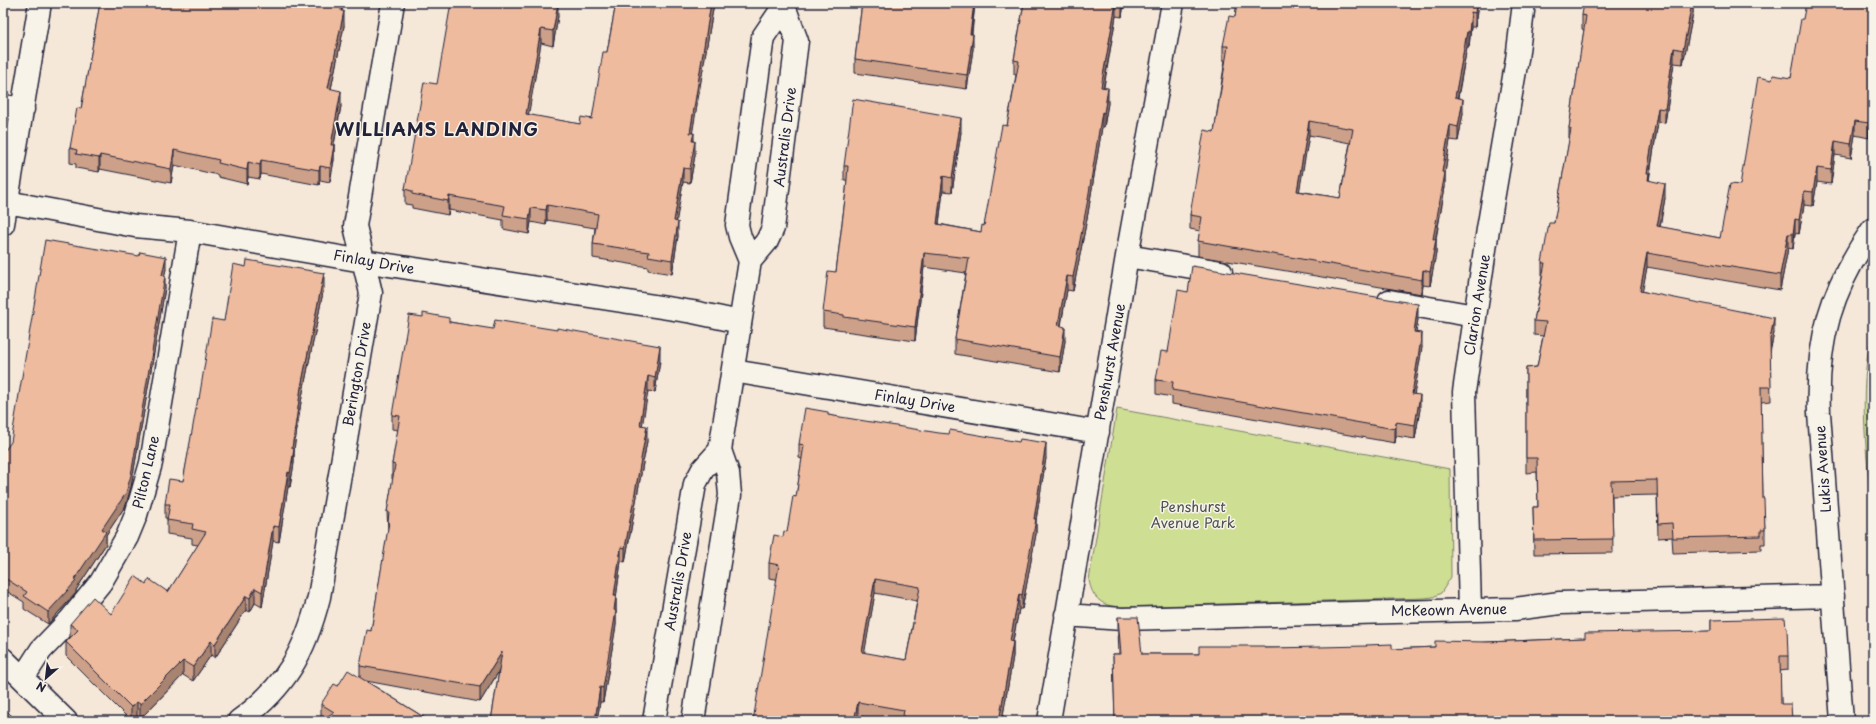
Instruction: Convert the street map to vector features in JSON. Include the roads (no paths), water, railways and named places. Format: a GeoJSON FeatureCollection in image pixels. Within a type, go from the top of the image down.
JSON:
{"type":"FeatureCollection","features":[{"type":"Feature","properties":{"kind":"street"},"geometry":{"type":"LineString","coordinates":[[3,224],[7,202],[13,107],[40,3]]}},
{"type":"Feature","properties":{"kind":"street","name":"Berington Drive"},"geometry":{"type":"LineString","coordinates":[[239,721],[263,702],[292,668],[303,649],[312,624],[324,572],[371,293],[355,226],[393,3]]}},
{"type":"Feature","properties":{"kind":"street","name":"Penshurst Avenue"},"geometry":{"type":"LineString","coordinates":[[1049,721],[1128,256],[1173,3]]}},
{"type":"Feature","properties":{"kind":"street","name":"Clarion Avenue"},"geometry":{"type":"LineString","coordinates":[[1470,609],[1464,392],[1474,316],[1508,116],[1524,3]]}},
{"type":"Feature","properties":{"kind":"street","name":"Australis Drive"},"geometry":{"type":"LineString","coordinates":[[784,5],[797,41],[773,228],[767,241],[750,261],[737,226],[763,37],[784,5]]}},
{"type":"Feature","properties":{"kind":"street","name":"Finlay Drive"},"geometry":{"type":"LineString","coordinates":[[7,202],[135,226],[190,231],[363,261],[693,312],[740,322]]}},
{"type":"Feature","properties":{"kind":"street","name":"Lukis Avenue"},"geometry":{"type":"LineString","coordinates":[[1842,721],[1819,413],[1818,367],[1828,316],[1838,289],[1847,269],[1873,229]]}},
{"type":"Feature","properties":{"kind":"street","name":"Pilton Lane"},"geometry":{"type":"LineString","coordinates":[[23,678],[41,650],[70,620],[101,582],[127,536],[136,515],[151,462],[190,231]]}},
{"type":"Feature","properties":{"kind":"street"},"geometry":{"type":"LineString","coordinates":[[1128,256],[1238,275]]}},
{"type":"Feature","properties":{"kind":"street"},"geometry":{"type":"LineString","coordinates":[[693,721],[730,495],[728,473],[720,450],[750,261]]}},
{"type":"Feature","properties":{"kind":"street"},"geometry":{"type":"LineString","coordinates":[[1372,298],[1474,316]]}},
{"type":"Feature","properties":{"kind":"street","name":"Finlay Drive"},"geometry":{"type":"LineString","coordinates":[[733,371],[1098,432]]}},
{"type":"Feature","properties":{"kind":"street","name":"Australis Drive"},"geometry":{"type":"LineString","coordinates":[[654,721],[695,484],[703,469],[720,450]]}},
{"type":"Feature","properties":{"kind":"street","name":"McKeown Avenue"},"geometry":{"type":"LineString","coordinates":[[1066,615],[1122,619],[1514,609],[1560,603],[1833,596]]}},
{"type":"Feature","properties":{"kind":"street"},"geometry":{"type":"LineString","coordinates":[[3,659],[66,721]]}},
{"type":"Feature","properties":{"kind":"district","name":"WILLIAMS LANDING"},"geometry":{"type":"Point","coordinates":[437,130]}},
{"type":"Feature","properties":{"kind":"park label","name":"Penshurst Avenue Park"},"geometry":{"type":"Point","coordinates":[1193,516]}}]}
